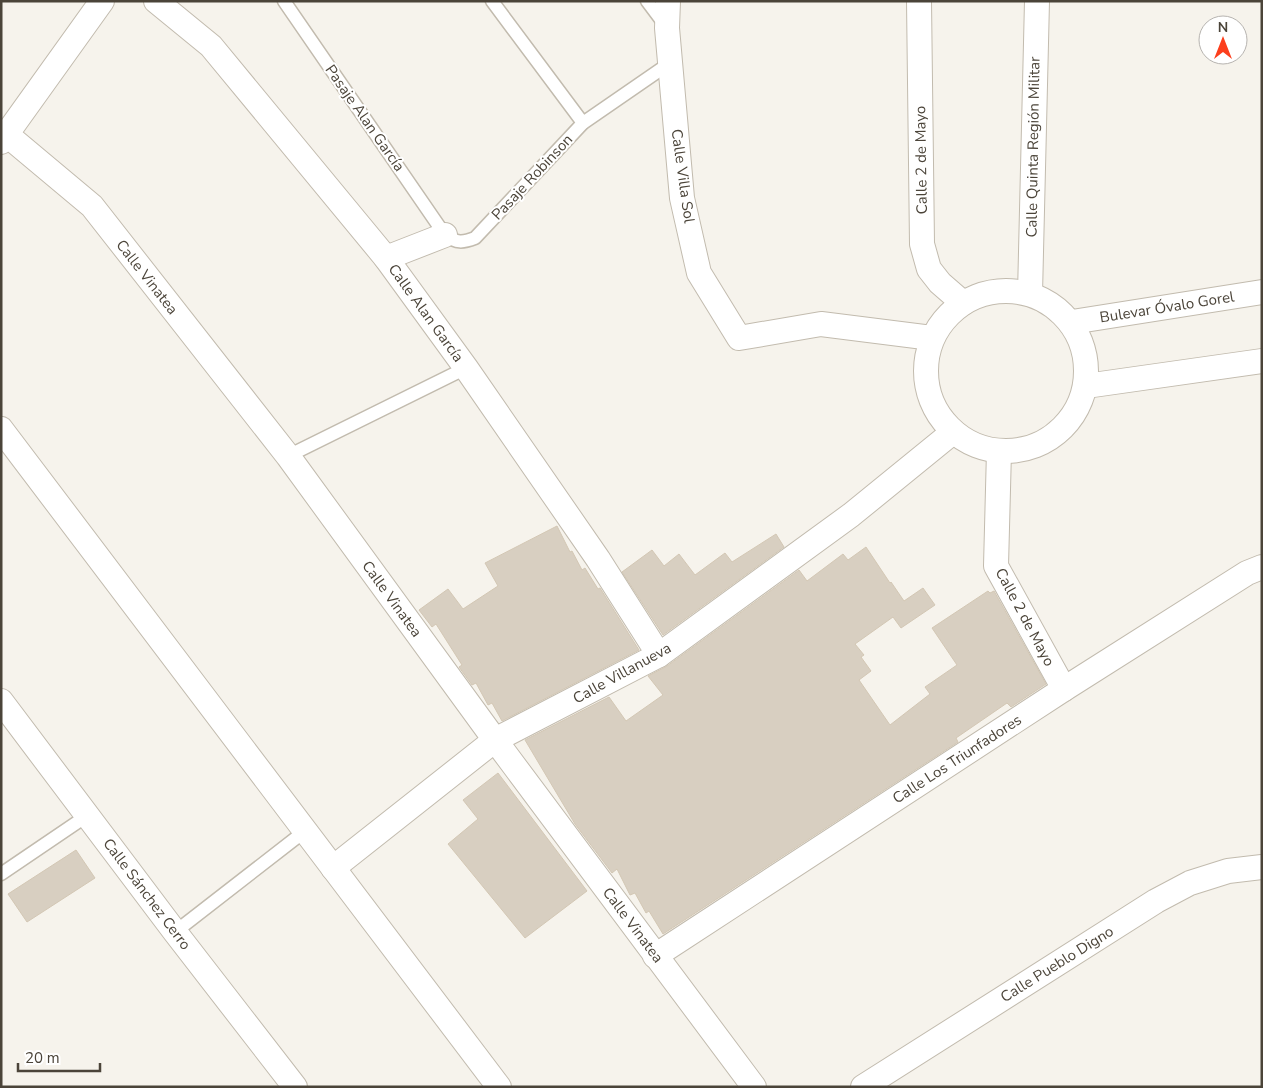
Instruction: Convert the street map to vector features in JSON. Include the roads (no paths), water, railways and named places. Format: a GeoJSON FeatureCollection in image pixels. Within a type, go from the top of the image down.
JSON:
{"type":"FeatureCollection","features":[{"type":"Feature","properties":{"kind":"street"},"geometry":{"type":"LineString","coordinates":[[4,138],[102,1]]}},
{"type":"Feature","properties":{"kind":"street","name":"Calle Alan García"},"geometry":{"type":"LineString","coordinates":[[156,1],[211,46],[386,258],[466,368],[598,559],[659,655]]}},
{"type":"Feature","properties":{"kind":"street","name":"Calle Villa Sol"},"geometry":{"type":"LineString","coordinates":[[668,1],[667,28],[682,198],[700,273],[739,338],[821,324],[932,338]]}},
{"type":"Feature","properties":{"kind":"street","name":"Calle 2 de Mayo"},"geometry":{"type":"LineString","coordinates":[[919,1],[922,244],[929,269],[940,283],[963,303]]}},
{"type":"Feature","properties":{"kind":"street","name":"Calle Quinta Región Militar"},"geometry":{"type":"LineString","coordinates":[[1030,294],[1037,1]]}},
{"type":"Feature","properties":{"kind":"street","name":"Calle Vinatea"},"geometry":{"type":"LineString","coordinates":[[4,138],[92,206],[288,456],[495,740],[754,1087]]}},
{"type":"Feature","properties":{"kind":"street"},"geometry":{"type":"LineString","coordinates":[[386,258],[445,235]]}},
{"type":"Feature","properties":{"kind":"street"},"geometry":{"type":"LineString","coordinates":[[1007,290],[1030,294],[1053,305],[1072,322],[1082,342],[1086,356],[1086,386],[1078,408],[1064,428],[1045,442],[1023,450],[999,451],[975,446],[953,432],[936,412],[927,388],[926,363],[932,338],[945,318],[963,303],[984,294],[1007,290]]}},
{"type":"Feature","properties":{"kind":"street","name":"Bulevar Óvalo Gorel"},"geometry":{"type":"LineString","coordinates":[[1072,322],[1262,292]]}},
{"type":"Feature","properties":{"kind":"street"},"geometry":{"type":"LineString","coordinates":[[1086,386],[1262,361]]}},
{"type":"Feature","properties":{"kind":"street"},"geometry":{"type":"LineString","coordinates":[[1,430],[499,1087]]}},
{"type":"Feature","properties":{"kind":"street","name":"Calle Villanueva"},"geometry":{"type":"LineString","coordinates":[[333,868],[495,740],[659,655],[851,514],[953,432]]}},
{"type":"Feature","properties":{"kind":"street","name":"Calle 2 de Mayo"},"geometry":{"type":"LineString","coordinates":[[999,451],[996,566],[1064,689]]}},
{"type":"Feature","properties":{"kind":"street","name":"Calle Los Triunfadores"},"geometry":{"type":"LineString","coordinates":[[655,956],[1064,689],[1248,573],[1262,567]]}},
{"type":"Feature","properties":{"kind":"street","name":"Calle Sánchez Cerro"},"geometry":{"type":"LineString","coordinates":[[1,701],[175,932],[295,1087]]}},
{"type":"Feature","properties":{"kind":"street","name":"Calle Pueblo Digno"},"geometry":{"type":"LineString","coordinates":[[863,1087],[1156,901],[1190,883],[1228,871],[1262,867]]}},
{"type":"Feature","properties":{"kind":"lane","name":"Pasaje Alan García"},"geometry":{"type":"LineString","coordinates":[[284,1],[445,235]]}},
{"type":"Feature","properties":{"kind":"lane"},"geometry":{"type":"LineString","coordinates":[[492,1],[583,123]]}},
{"type":"Feature","properties":{"kind":"lane"},"geometry":{"type":"LineString","coordinates":[[647,1],[667,28]]}},
{"type":"Feature","properties":{"kind":"lane","name":"Pasaje Robinson"},"geometry":{"type":"LineString","coordinates":[[445,235],[454,241],[465,242],[475,238],[583,123],[670,63]]}},
{"type":"Feature","properties":{"kind":"lane"},"geometry":{"type":"LineString","coordinates":[[288,456],[466,368]]}},
{"type":"Feature","properties":{"kind":"lane"},"geometry":{"type":"LineString","coordinates":[[1,874],[88,815]]}},
{"type":"Feature","properties":{"kind":"lane"},"geometry":{"type":"LineString","coordinates":[[175,932],[305,830]]}}]}
